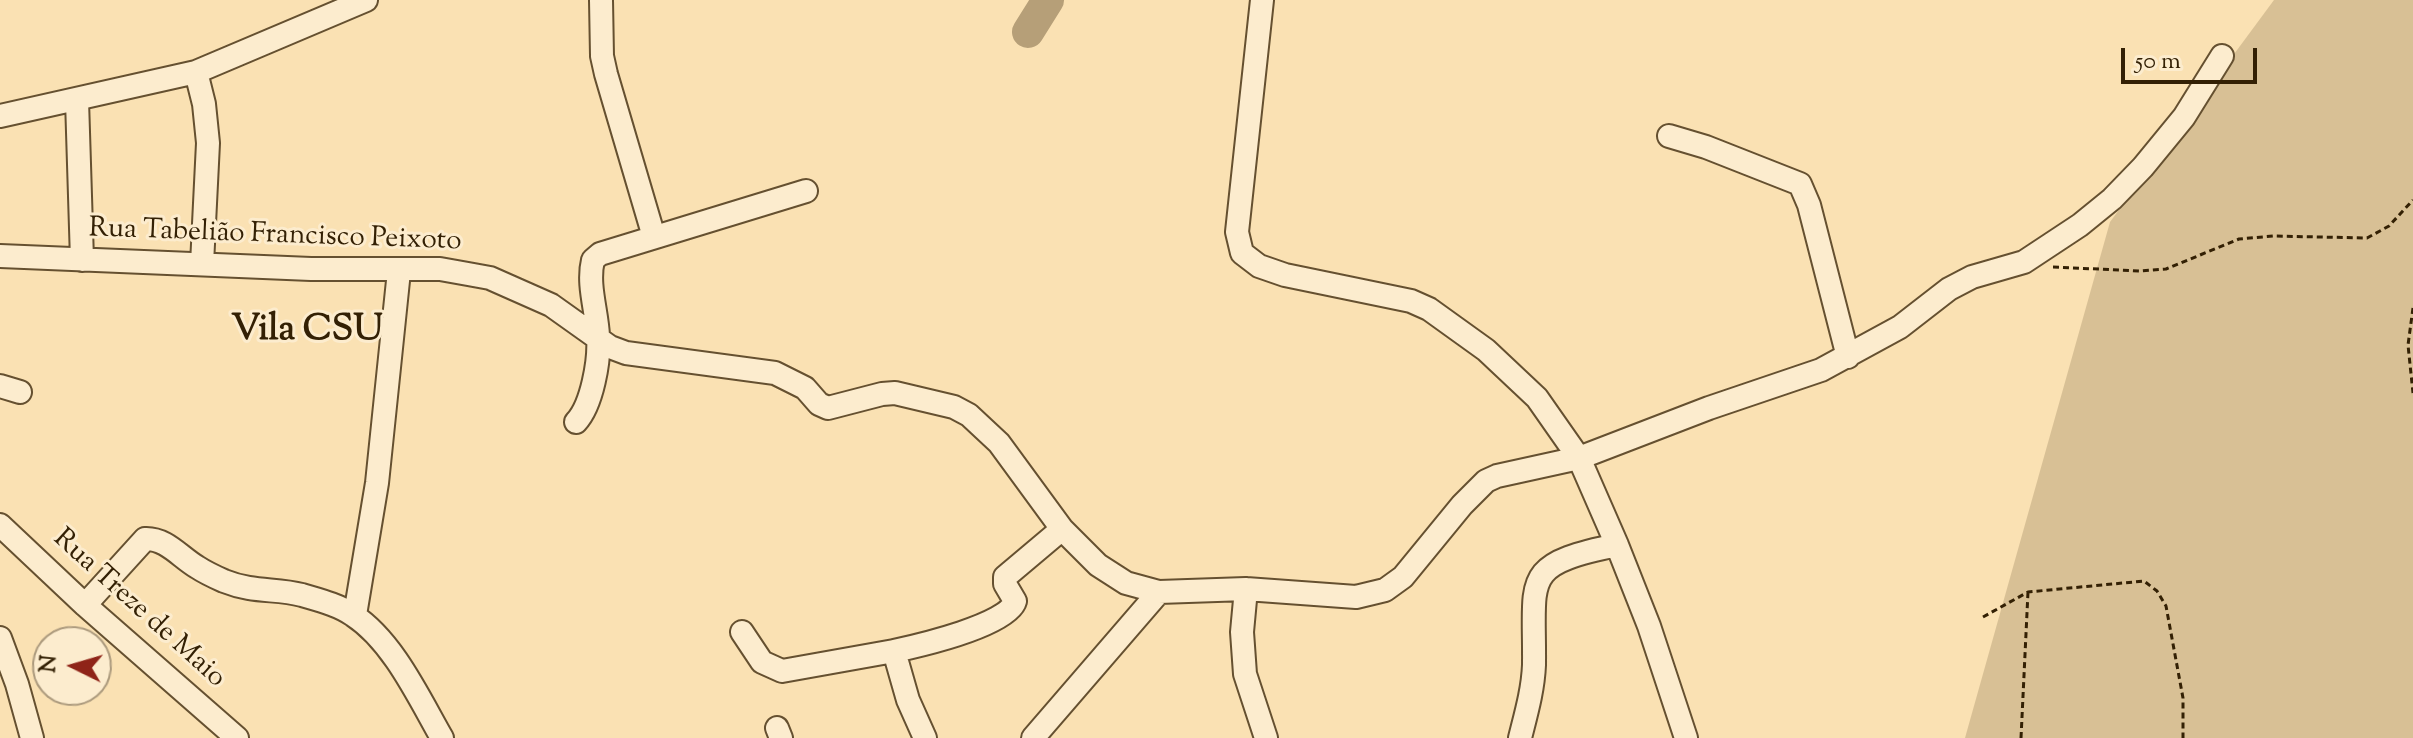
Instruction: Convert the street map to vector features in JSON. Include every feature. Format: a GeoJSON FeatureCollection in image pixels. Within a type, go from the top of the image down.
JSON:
{"type":"FeatureCollection","features":[{"type":"Feature","properties":{"kind":"street"},"geometry":{"type":"LineString","coordinates":[[0,116],[196,72],[366,0]]}},
{"type":"Feature","properties":{"kind":"street"},"geometry":{"type":"LineString","coordinates":[[601,0],[602,56],[606,74],[654,237]]}},
{"type":"Feature","properties":{"kind":"street"},"geometry":{"type":"LineString","coordinates":[[1262,0],[1237,232],[1242,253],[1259,266],[1285,275],[1373,291],[1429,309],[1486,350],[1521,382],[1551,415],[1579,458],[1649,626],[1686,738]]}},
{"type":"Feature","properties":{"kind":"street","name":"Rua Tabelião Francisco Peixoto"},"geometry":{"type":"LineString","coordinates":[[0,256],[399,271],[440,269],[490,278],[551,305],[599,339],[626,353],[775,373],[805,388],[819,404],[828,408],[895,393],[954,407],[969,415],[999,443],[1062,529],[1098,565],[1137,587],[1159,592],[1246,589],[1356,597],[1385,590],[1403,577],[1462,505],[1486,481],[1506,472],[1579,458],[1709,408],[1821,370],[1900,327],[1949,289],[1972,277],[2024,262],[2080,225],[2112,199],[2143,167],[2184,117],[2222,56]]}},
{"type":"Feature","properties":{"kind":"street"},"geometry":{"type":"LineString","coordinates":[[196,72],[204,104],[208,143],[202,264]]}},
{"type":"Feature","properties":{"kind":"street"},"geometry":{"type":"LineString","coordinates":[[77,100],[82,260]]}},
{"type":"Feature","properties":{"kind":"street"},"geometry":{"type":"LineString","coordinates":[[1669,136],[1706,147],[1800,184],[1809,205],[1848,357]]}},
{"type":"Feature","properties":{"kind":"street"},"geometry":{"type":"LineString","coordinates":[[576,422],[584,414],[593,385],[599,339],[590,271],[593,260],[600,254],[806,191]]}},
{"type":"Feature","properties":{"kind":"street"},"geometry":{"type":"LineString","coordinates":[[355,615],[377,483],[399,271]]}},
{"type":"Feature","properties":{"kind":"street","name":"Rua Treze de Maio"},"geometry":{"type":"LineString","coordinates":[[0,525],[85,605],[237,738]]}},
{"type":"Feature","properties":{"kind":"street"},"geometry":{"type":"LineString","coordinates":[[742,632],[762,662],[782,671],[894,651],[959,634],[1010,611],[1015,601],[1005,584],[1005,577],[1062,529]]}},
{"type":"Feature","properties":{"kind":"street"},"geometry":{"type":"LineString","coordinates":[[85,605],[138,544],[150,538],[163,543],[198,568],[232,584],[261,592],[297,594],[320,600],[355,615],[401,664],[442,738]]}},
{"type":"Feature","properties":{"kind":"street"},"geometry":{"type":"LineString","coordinates":[[1520,738],[1533,680],[1532,624],[1536,584],[1548,568],[1567,558],[1617,545]]}},
{"type":"Feature","properties":{"kind":"street"},"geometry":{"type":"LineString","coordinates":[[1246,589],[1242,632],[1245,674],[1266,738]]}},
{"type":"Feature","properties":{"kind":"street"},"geometry":{"type":"LineString","coordinates":[[1033,738],[1159,592]]}},
{"type":"Feature","properties":{"kind":"street"},"geometry":{"type":"LineString","coordinates":[[0,638],[32,738]]}},
{"type":"Feature","properties":{"kind":"street"},"geometry":{"type":"LineString","coordinates":[[894,651],[908,700],[925,738]]}},
{"type":"Feature","properties":{"kind":"path"},"geometry":{"type":"LineString","coordinates":[[2024,262],[2044,266],[2140,271],[2166,269],[2239,239],[2273,236],[2367,238],[2389,226],[2413,200]]}},
{"type":"Feature","properties":{"kind":"path"},"geometry":{"type":"LineString","coordinates":[[2413,308],[2408,345],[2413,393]]}},
{"type":"Feature","properties":{"kind":"path"},"geometry":{"type":"LineString","coordinates":[[1983,617],[2028,592],[2144,581],[2157,591],[2166,606],[2183,698],[2183,738]]}},
{"type":"Feature","properties":{"kind":"path"},"geometry":{"type":"LineString","coordinates":[[2021,738],[2028,592]]}},
{"type":"Feature","properties":{"kind":"shaded area"},"geometry":{"type":"Polygon","coordinates":[[[2274,0],[2413,0],[2413,738],[1965,738],[2110,222],[2274,0]]]}},
{"type":"Feature","properties":{"kind":"waterway"},"geometry":{"type":"LineString","coordinates":[[1028,32],[1048,0]]}},
{"type":"Feature","properties":{"kind":"district","name":"Vila CSU"},"geometry":{"type":"Point","coordinates":[307,333]}}]}
